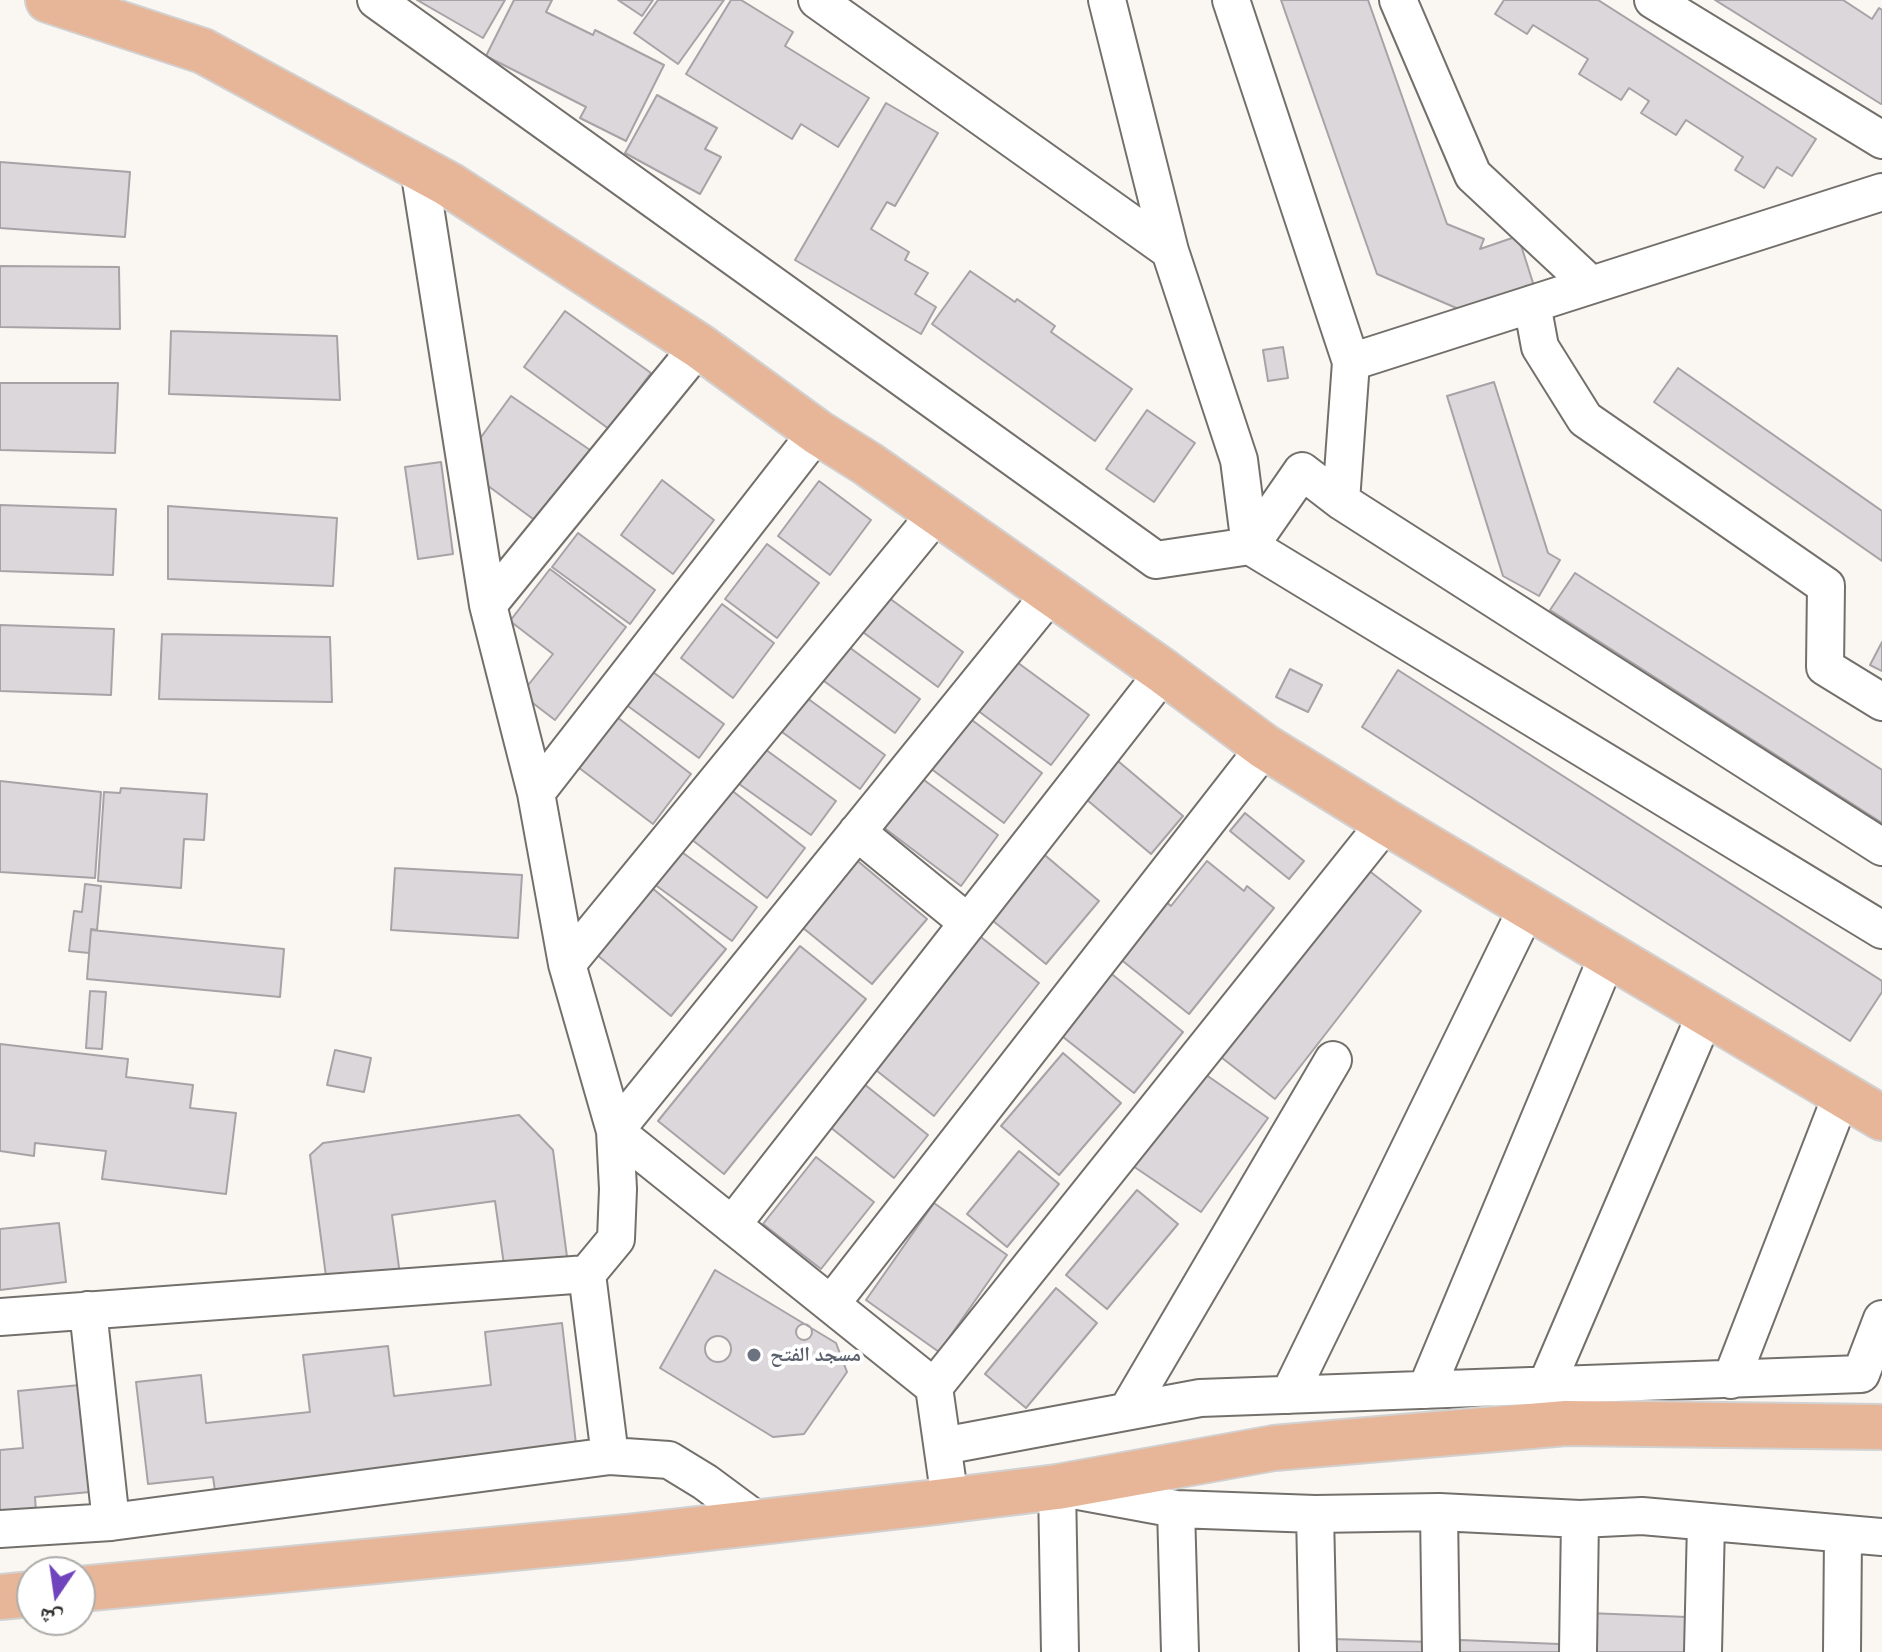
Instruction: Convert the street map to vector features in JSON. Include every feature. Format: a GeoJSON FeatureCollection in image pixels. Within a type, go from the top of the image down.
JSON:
{"type":"FeatureCollection","features":[{"type":"Feature","properties":{"kind":"main road"},"geometry":{"type":"LineString","coordinates":[[79,4],[203,51],[448,184],[699,346],[817,432],[868,464],[1164,672],[1265,747],[1882,1118]]}},
{"type":"Feature","properties":{"kind":"main road"},"geometry":{"type":"LineString","coordinates":[[96,1587],[759,1522],[950,1500],[1057,1487],[1274,1448],[1566,1423],[1882,1427]]}},
{"type":"Feature","properties":{"kind":"street"},"geometry":{"type":"LineString","coordinates":[[376,0],[1156,560],[1250,546],[1882,930]]}},
{"type":"Feature","properties":{"kind":"street"},"geometry":{"type":"LineString","coordinates":[[817,0],[1170,251]]}},
{"type":"Feature","properties":{"kind":"street"},"geometry":{"type":"LineString","coordinates":[[1107,0],[1170,251],[1239,460],[1250,546]]}},
{"type":"Feature","properties":{"kind":"street"},"geometry":{"type":"LineString","coordinates":[[1231,0],[1351,362],[1341,501]]}},
{"type":"Feature","properties":{"kind":"street"},"geometry":{"type":"LineString","coordinates":[[1398,0],[1473,175],[1591,285]]}},
{"type":"Feature","properties":{"kind":"street"},"geometry":{"type":"LineString","coordinates":[[1653,0],[1882,140]]}},
{"type":"Feature","properties":{"kind":"street"},"geometry":{"type":"LineString","coordinates":[[0,1317],[587,1274],[616,1239],[618,1189],[615,1131],[567,964],[536,793],[488,605],[419,169]]}},
{"type":"Feature","properties":{"kind":"street"},"geometry":{"type":"LineString","coordinates":[[1351,362],[1882,192]]}},
{"type":"Feature","properties":{"kind":"street"},"geometry":{"type":"LineString","coordinates":[[1532,304],[1540,347],[1585,419],[1826,586],[1825,667],[1882,702]]}},
{"type":"Feature","properties":{"kind":"street"},"geometry":{"type":"LineString","coordinates":[[488,605],[699,346]]}},
{"type":"Feature","properties":{"kind":"street"},"geometry":{"type":"LineString","coordinates":[[536,793],[817,432]]}},
{"type":"Feature","properties":{"kind":"street"},"geometry":{"type":"LineString","coordinates":[[1250,546],[1302,471],[1341,501],[1882,847]]}},
{"type":"Feature","properties":{"kind":"street"},"geometry":{"type":"LineString","coordinates":[[567,964],[936,514]]}},
{"type":"Feature","properties":{"kind":"street"},"geometry":{"type":"LineString","coordinates":[[615,1131],[1051,593]]}},
{"type":"Feature","properties":{"kind":"street"},"geometry":{"type":"LineString","coordinates":[[732,1225],[1164,672]]}},
{"type":"Feature","properties":{"kind":"street"},"geometry":{"type":"LineString","coordinates":[[831,1304],[1265,747]]}},
{"type":"Feature","properties":{"kind":"street"},"geometry":{"type":"LineString","coordinates":[[934,1387],[1386,822]]}},
{"type":"Feature","properties":{"kind":"street"},"geometry":{"type":"LineString","coordinates":[[857,832],[967,922]]}},
{"type":"Feature","properties":{"kind":"street"},"geometry":{"type":"LineString","coordinates":[[1289,1395],[1528,906]]}},
{"type":"Feature","properties":{"kind":"street"},"geometry":{"type":"LineString","coordinates":[[1426,1390],[1608,955]]}},
{"type":"Feature","properties":{"kind":"street"},"geometry":{"type":"LineString","coordinates":[[1546,1386],[1706,1013]]}},
{"type":"Feature","properties":{"kind":"street"},"geometry":{"type":"LineString","coordinates":[[1127,1411],[1333,1060]]}},
{"type":"Feature","properties":{"kind":"street"},"geometry":{"type":"LineString","coordinates":[[1731,1380],[1842,1094]]}},
{"type":"Feature","properties":{"kind":"street"},"geometry":{"type":"LineString","coordinates":[[615,1131],[934,1387],[950,1500]]}},
{"type":"Feature","properties":{"kind":"street"},"geometry":{"type":"LineString","coordinates":[[587,1274],[610,1456]]}},
{"type":"Feature","properties":{"kind":"street"},"geometry":{"type":"LineString","coordinates":[[88,1310],[111,1522]]}},
{"type":"Feature","properties":{"kind":"street"},"geometry":{"type":"LineString","coordinates":[[943,1446],[1200,1398],[1861,1374],[1882,1319]]}},
{"type":"Feature","properties":{"kind":"street"},"geometry":{"type":"LineString","coordinates":[[0,1529],[111,1522],[610,1456],[669,1460],[759,1522]]}},
{"type":"Feature","properties":{"kind":"street"},"geometry":{"type":"LineString","coordinates":[[1060,1652],[1057,1487],[1176,1509],[1315,1514],[1439,1512],[1580,1519],[1642,1516],[1882,1537]]}},
{"type":"Feature","properties":{"kind":"street"},"geometry":{"type":"LineString","coordinates":[[1176,1509],[1180,1652]]}},
{"type":"Feature","properties":{"kind":"street"},"geometry":{"type":"LineString","coordinates":[[1439,1512],[1441,1652]]}},
{"type":"Feature","properties":{"kind":"street"},"geometry":{"type":"LineString","coordinates":[[1315,1514],[1318,1652]]}},
{"type":"Feature","properties":{"kind":"street"},"geometry":{"type":"LineString","coordinates":[[1578,1652],[1580,1519]]}},
{"type":"Feature","properties":{"kind":"street"},"geometry":{"type":"LineString","coordinates":[[1703,1652],[1706,1523]]}},
{"type":"Feature","properties":{"kind":"street"},"geometry":{"type":"LineString","coordinates":[[1842,1652],[1843,1535]]}},
{"type":"Feature","properties":{"kind":"building"},"geometry":{"type":"Polygon","coordinates":[[[417,0],[505,0],[483,38],[417,0]]]}},
{"type":"Feature","properties":{"kind":"building"},"geometry":{"type":"Polygon","coordinates":[[[514,0],[552,0],[546,12],[593,35],[595,30],[664,65],[626,141],[580,118],[586,107],[486,56],[514,0]]]}},
{"type":"Feature","properties":{"kind":"building"},"geometry":{"type":"Polygon","coordinates":[[[618,0],[653,0],[642,16],[618,0]]]}},
{"type":"Feature","properties":{"kind":"building"},"geometry":{"type":"Polygon","coordinates":[[[658,0],[724,0],[678,64],[634,33],[658,0]]]}},
{"type":"Feature","properties":{"kind":"building"},"geometry":{"type":"Polygon","coordinates":[[[731,0],[741,0],[793,32],[785,46],[869,98],[838,147],[801,124],[792,139],[686,74],[731,0]]]}},
{"type":"Feature","properties":{"kind":"building"},"geometry":{"type":"Polygon","coordinates":[[[1281,0],[1368,0],[1447,224],[1484,239],[1480,249],[1518,236],[1534,286],[1461,310],[1377,274],[1281,0]]]}},
{"type":"Feature","properties":{"kind":"building"},"geometry":{"type":"Polygon","coordinates":[[[1504,0],[1598,0],[1816,139],[1792,176],[1777,167],[1764,188],[1735,170],[1743,157],[1686,120],[1676,135],[1641,113],[1649,101],[1629,88],[1621,100],[1579,74],[1588,59],[1533,25],[1527,34],[1495,14],[1504,0]]]}},
{"type":"Feature","properties":{"kind":"building"},"geometry":{"type":"Polygon","coordinates":[[[1715,0],[1843,0],[1872,19],[1879,8],[1882,10],[1882,103],[1881,104],[1715,0]]]}},
{"type":"Feature","properties":{"kind":"building"},"geometry":{"type":"Polygon","coordinates":[[[657,95],[717,128],[705,149],[721,157],[700,194],[625,153],[657,95]]]}},
{"type":"Feature","properties":{"kind":"building"},"geometry":{"type":"Polygon","coordinates":[[[886,103],[938,133],[895,206],[887,202],[871,229],[909,252],[905,260],[928,273],[915,294],[936,307],[921,334],[795,260],[886,103]]]}},
{"type":"Feature","properties":{"kind":"building"},"geometry":{"type":"Polygon","coordinates":[[[0,162],[130,172],[125,237],[0,228],[0,162]]]}},
{"type":"Feature","properties":{"kind":"building"},"geometry":{"type":"Polygon","coordinates":[[[0,266],[119,267],[120,329],[0,327],[0,266]]]}},
{"type":"Feature","properties":{"kind":"building"},"geometry":{"type":"Polygon","coordinates":[[[970,271],[1055,326],[1051,332],[1132,389],[1095,441],[932,324],[970,271]]]}},
{"type":"Feature","properties":{"kind":"building"},"geometry":{"type":"Polygon","coordinates":[[[565,311],[651,373],[609,429],[524,367],[565,311]]]}},
{"type":"Feature","properties":{"kind":"building"},"geometry":{"type":"Polygon","coordinates":[[[171,331],[337,336],[340,400],[169,394],[171,331]]]}},
{"type":"Feature","properties":{"kind":"building"},"geometry":{"type":"Polygon","coordinates":[[[1283,347],[1288,378],[1268,381],[1263,350],[1283,347]]]}},
{"type":"Feature","properties":{"kind":"building"},"geometry":{"type":"Polygon","coordinates":[[[1678,368],[1882,511],[1882,561],[1654,402],[1678,368]]]}},
{"type":"Feature","properties":{"kind":"building"},"geometry":{"type":"Polygon","coordinates":[[[1494,382],[1548,553],[1560,560],[1539,596],[1503,576],[1447,396],[1494,382]]]}},
{"type":"Feature","properties":{"kind":"building"},"geometry":{"type":"Polygon","coordinates":[[[0,383],[118,383],[115,453],[0,450],[0,383]]]}},
{"type":"Feature","properties":{"kind":"building"},"geometry":{"type":"Polygon","coordinates":[[[511,396],[593,452],[540,524],[480,480],[468,455],[511,396]]]}},
{"type":"Feature","properties":{"kind":"building"},"geometry":{"type":"Polygon","coordinates":[[[1147,410],[1195,443],[1154,502],[1106,469],[1147,410]]]}},
{"type":"Feature","properties":{"kind":"building"},"geometry":{"type":"Polygon","coordinates":[[[441,462],[453,554],[418,559],[405,467],[441,462]]]}},
{"type":"Feature","properties":{"kind":"building"},"geometry":{"type":"Polygon","coordinates":[[[662,480],[714,520],[673,574],[621,535],[662,480]]]}},
{"type":"Feature","properties":{"kind":"building"},"geometry":{"type":"Polygon","coordinates":[[[819,481],[871,520],[830,575],[778,536],[819,481]]]}},
{"type":"Feature","properties":{"kind":"building"},"geometry":{"type":"Polygon","coordinates":[[[0,505],[116,509],[113,575],[0,571],[0,505]]]}},
{"type":"Feature","properties":{"kind":"building"},"geometry":{"type":"Polygon","coordinates":[[[168,506],[337,518],[333,586],[168,579],[168,506]]]}},
{"type":"Feature","properties":{"kind":"building"},"geometry":{"type":"Polygon","coordinates":[[[578,533],[655,590],[630,624],[552,567],[578,533]]]}},
{"type":"Feature","properties":{"kind":"building"},"geometry":{"type":"Polygon","coordinates":[[[767,544],[819,583],[777,638],[725,599],[767,544]]]}},
{"type":"Feature","properties":{"kind":"building"},"geometry":{"type":"Polygon","coordinates":[[[550,569],[626,627],[555,720],[521,694],[553,654],[510,621],[550,569]]]}},
{"type":"Feature","properties":{"kind":"building"},"geometry":{"type":"Polygon","coordinates":[[[1575,573],[1882,770],[1882,823],[1550,610],[1575,573]]]}},
{"type":"Feature","properties":{"kind":"building"},"geometry":{"type":"Polygon","coordinates":[[[885,595],[963,652],[938,687],[860,630],[885,595]]]}},
{"type":"Feature","properties":{"kind":"building"},"geometry":{"type":"Polygon","coordinates":[[[722,604],[774,643],[733,698],[681,658],[722,604]]]}},
{"type":"Feature","properties":{"kind":"building"},"geometry":{"type":"Polygon","coordinates":[[[0,625],[114,629],[111,695],[0,691],[0,625]]]}},
{"type":"Feature","properties":{"kind":"building"},"geometry":{"type":"Polygon","coordinates":[[[162,634],[330,637],[332,702],[159,699],[162,634]]]}},
{"type":"Feature","properties":{"kind":"building"},"geometry":{"type":"Polygon","coordinates":[[[842,642],[920,699],[895,733],[817,676],[842,642]]]}},
{"type":"Feature","properties":{"kind":"building"},"geometry":{"type":"Polygon","coordinates":[[[1882,642],[1882,671],[1870,665],[1882,642]]]}},
{"type":"Feature","properties":{"kind":"building"},"geometry":{"type":"Polygon","coordinates":[[[1010,657],[1089,715],[1051,765],[973,707],[1010,657]]]}},
{"type":"Feature","properties":{"kind":"building"},"geometry":{"type":"Polygon","coordinates":[[[646,667],[724,724],[699,758],[621,701],[646,667]]]}},
{"type":"Feature","properties":{"kind":"building"},"geometry":{"type":"Polygon","coordinates":[[[1290,669],[1322,685],[1308,712],[1276,697],[1290,669]]]}},
{"type":"Feature","properties":{"kind":"building"},"geometry":{"type":"Polygon","coordinates":[[[1398,670],[1882,981],[1882,992],[1850,1041],[1362,727],[1398,670]]]}},
{"type":"Feature","properties":{"kind":"building"},"geometry":{"type":"Polygon","coordinates":[[[807,698],[885,755],[860,789],[782,732],[807,698]]]}},
{"type":"Feature","properties":{"kind":"building"},"geometry":{"type":"Polygon","coordinates":[[[613,714],[691,774],[653,824],[574,764],[613,714]]]}},
{"type":"Feature","properties":{"kind":"building"},"geometry":{"type":"Polygon","coordinates":[[[964,714],[1042,773],[1004,823],[926,765],[964,714]]]}},
{"type":"Feature","properties":{"kind":"building"},"geometry":{"type":"Polygon","coordinates":[[[758,744],[836,801],[811,835],[732,779],[758,744]]]}},
{"type":"Feature","properties":{"kind":"building"},"geometry":{"type":"Polygon","coordinates":[[[1118,761],[1183,816],[1151,854],[1086,799],[1118,761]]]}},
{"type":"Feature","properties":{"kind":"building"},"geometry":{"type":"Polygon","coordinates":[[[920,777],[998,835],[961,886],[883,827],[920,777]]]}},
{"type":"Feature","properties":{"kind":"building"},"geometry":{"type":"Polygon","coordinates":[[[0,781],[101,792],[95,878],[0,872],[0,781]]]}},
{"type":"Feature","properties":{"kind":"building"},"geometry":{"type":"Polygon","coordinates":[[[121,788],[207,794],[204,840],[184,839],[181,888],[98,881],[104,792],[120,793],[121,788]]]}},
{"type":"Feature","properties":{"kind":"building"},"geometry":{"type":"Polygon","coordinates":[[[730,789],[805,848],[767,898],[691,839],[730,789]]]}},
{"type":"Feature","properties":{"kind":"building"},"geometry":{"type":"Polygon","coordinates":[[[1245,813],[1304,861],[1289,879],[1230,831],[1245,813]]]}},
{"type":"Feature","properties":{"kind":"building"},"geometry":{"type":"Polygon","coordinates":[[[679,850],[757,907],[732,941],[654,884],[679,850]]]}},
{"type":"Feature","properties":{"kind":"building"},"geometry":{"type":"Polygon","coordinates":[[[1040,851],[1099,901],[1046,964],[987,916],[1040,851]]]}},
{"type":"Feature","properties":{"kind":"building"},"geometry":{"type":"Polygon","coordinates":[[[847,852],[927,919],[872,984],[792,919],[847,852]]]}},
{"type":"Feature","properties":{"kind":"building"},"geometry":{"type":"Polygon","coordinates":[[[1207,861],[1244,891],[1247,886],[1274,908],[1189,1014],[1119,958],[1165,901],[1171,906],[1207,861]]]}},
{"type":"Feature","properties":{"kind":"building"},"geometry":{"type":"Polygon","coordinates":[[[1363,866],[1421,911],[1275,1099],[1217,1054],[1363,866]]]}},
{"type":"Feature","properties":{"kind":"building"},"geometry":{"type":"Polygon","coordinates":[[[395,868],[522,875],[518,938],[391,930],[395,868]]]}},
{"type":"Feature","properties":{"kind":"building"},"geometry":{"type":"Polygon","coordinates":[[[646,883],[726,949],[671,1016],[591,950],[646,883]]]}},
{"type":"Feature","properties":{"kind":"building"},"geometry":{"type":"Polygon","coordinates":[[[85,884],[101,886],[97,930],[91,929],[89,953],[69,951],[74,911],[82,912],[85,884]]]}},
{"type":"Feature","properties":{"kind":"building"},"geometry":{"type":"Polygon","coordinates":[[[91,930],[284,949],[280,997],[87,979],[91,930]]]}},
{"type":"Feature","properties":{"kind":"building"},"geometry":{"type":"Polygon","coordinates":[[[977,934],[1039,983],[934,1116],[872,1067],[977,934]]]}},
{"type":"Feature","properties":{"kind":"building"},"geometry":{"type":"Polygon","coordinates":[[[800,946],[866,999],[724,1174],[658,1121],[800,946]]]}},
{"type":"Feature","properties":{"kind":"building"},"geometry":{"type":"Polygon","coordinates":[[[1108,971],[1183,1032],[1134,1093],[1058,1033],[1108,971]]]}},
{"type":"Feature","properties":{"kind":"building"},"geometry":{"type":"Polygon","coordinates":[[[90,991],[106,992],[102,1049],[86,1048],[90,991]]]}},
{"type":"Feature","properties":{"kind":"building"},"geometry":{"type":"Polygon","coordinates":[[[0,1044],[128,1059],[126,1077],[193,1085],[190,1108],[236,1113],[226,1194],[102,1179],[106,1151],[35,1143],[34,1156],[0,1151],[0,1044]]]}},
{"type":"Feature","properties":{"kind":"building"},"geometry":{"type":"Polygon","coordinates":[[[335,1050],[371,1058],[364,1092],[327,1085],[335,1050]]]}},
{"type":"Feature","properties":{"kind":"building"},"geometry":{"type":"Polygon","coordinates":[[[1063,1053],[1121,1103],[1059,1175],[1001,1126],[1063,1053]]]}},
{"type":"Feature","properties":{"kind":"building"},"geometry":{"type":"Polygon","coordinates":[[[1202,1072],[1268,1118],[1201,1212],[1130,1164],[1202,1072]]]}},
{"type":"Feature","properties":{"kind":"building"},"geometry":{"type":"Polygon","coordinates":[[[864,1084],[928,1135],[894,1178],[830,1127],[864,1084]]]}},
{"type":"Feature","properties":{"kind":"building"},"geometry":{"type":"Polygon","coordinates":[[[519,1115],[553,1150],[567,1257],[504,1265],[495,1201],[392,1215],[400,1275],[327,1284],[310,1155],[323,1143],[519,1115]]]}},
{"type":"Feature","properties":{"kind":"building"},"geometry":{"type":"Polygon","coordinates":[[[1019,1151],[1059,1184],[1007,1247],[967,1214],[1019,1151]]]}},
{"type":"Feature","properties":{"kind":"building"},"geometry":{"type":"Polygon","coordinates":[[[816,1157],[874,1202],[821,1269],[763,1224],[816,1157]]]}},
{"type":"Feature","properties":{"kind":"building"},"geometry":{"type":"Polygon","coordinates":[[[1137,1190],[1178,1224],[1107,1309],[1066,1275],[1137,1190]]]}},
{"type":"Feature","properties":{"kind":"building"},"geometry":{"type":"Polygon","coordinates":[[[934,1203],[1007,1255],[939,1352],[866,1300],[934,1203]]]}},
{"type":"Feature","properties":{"kind":"building"},"geometry":{"type":"Polygon","coordinates":[[[59,1223],[66,1282],[0,1290],[0,1229],[59,1223]]]}},
{"type":"Feature","properties":{"kind":"building","name":"مسجد الفتح"},"geometry":{"type":"Polygon","coordinates":[[[715,1270],[836,1343],[847,1372],[804,1434],[773,1437],[660,1368],[715,1270]]]}},
{"type":"Feature","properties":{"kind":"building"},"geometry":{"type":"Polygon","coordinates":[[[1056,1288],[1097,1323],[1026,1408],[985,1374],[1056,1288]]]}},
{"type":"Feature","properties":{"kind":"building"},"geometry":{"type":"Polygon","coordinates":[[[562,1323],[576,1444],[215,1491],[213,1477],[148,1484],[136,1382],[201,1375],[206,1423],[310,1412],[303,1355],[388,1346],[394,1396],[491,1385],[485,1332],[562,1323]]]}},
{"type":"Feature","properties":{"kind":"building"},"geometry":{"type":"Polygon","coordinates":[[[804,1324],[812,1332],[804,1340],[796,1332],[804,1324]]]}},
{"type":"Feature","properties":{"kind":"building"},"geometry":{"type":"Polygon","coordinates":[[[718,1336],[727,1340],[731,1349],[727,1358],[718,1362],[709,1358],[705,1349],[709,1340],[718,1336]]]}},
{"type":"Feature","properties":{"kind":"building"},"geometry":{"type":"Polygon","coordinates":[[[80,1385],[90,1492],[35,1497],[36,1512],[0,1515],[0,1450],[23,1448],[18,1391],[80,1385]]]}},
{"type":"Feature","properties":{"kind":"building"},"geometry":{"type":"Polygon","coordinates":[[[1588,1613],[1687,1617],[1688,1652],[1588,1652],[1588,1613]]]}},
{"type":"Feature","properties":{"kind":"building"},"geometry":{"type":"Polygon","coordinates":[[[1332,1639],[1432,1642],[1433,1652],[1333,1652],[1332,1639]]]}},
{"type":"Feature","properties":{"kind":"building"},"geometry":{"type":"Polygon","coordinates":[[[1460,1640],[1559,1644],[1560,1652],[1460,1652],[1460,1640]]]}},
{"type":"Feature","properties":{"kind":"place","name":"مسجد الفتح"},"geometry":{"type":"Point","coordinates":[754,1355]}}]}
